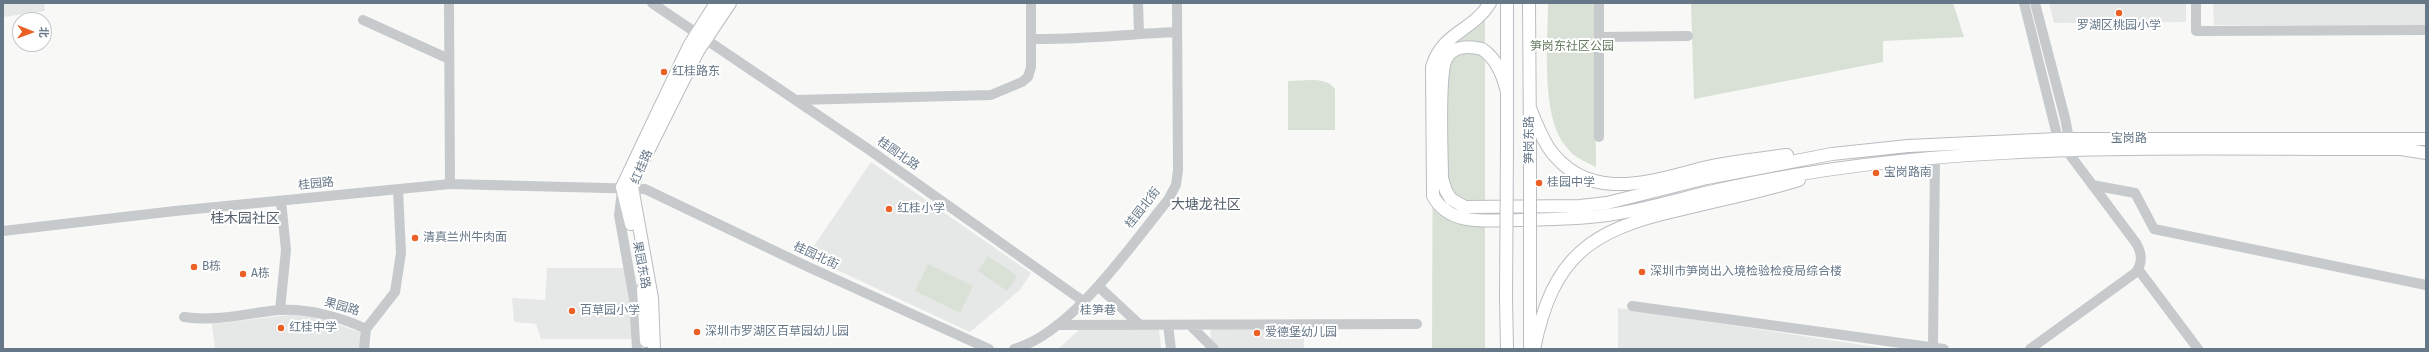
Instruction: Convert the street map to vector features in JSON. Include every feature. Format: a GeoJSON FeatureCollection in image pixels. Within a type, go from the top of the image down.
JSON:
{"type":"FeatureCollection","features":[{"type":"Feature","properties":{"kind":"main road","name":"红桂路"},"geometry":{"type":"LineString","coordinates":[[654,349],[652,298],[627,187],[716,3]]}},
{"type":"Feature","properties":{"kind":"main road","name":"红桂路"},"geometry":{"type":"LineString","coordinates":[[700,37],[730,3]]}},
{"type":"Feature","properties":{"kind":"main road"},"geometry":{"type":"LineString","coordinates":[[1490,3],[1473,23],[1443,43],[1438,50],[1432,67],[1432,187],[1437,203],[1451,215],[1476,220],[1588,218],[1631,211],[1742,184],[1834,168]]}},
{"type":"Feature","properties":{"kind":"main road","name":"笋岗东路"},"geometry":{"type":"LineString","coordinates":[[1506,349],[1507,3]]}},
{"type":"Feature","properties":{"kind":"main road","name":"笋岗东路"},"geometry":{"type":"LineString","coordinates":[[1529,3],[1530,349]]}},
{"type":"Feature","properties":{"kind":"main road"},"geometry":{"type":"LineString","coordinates":[[1507,92],[1496,63],[1482,49],[1460,48],[1453,51],[1447,58],[1443,79],[1442,178],[1446,191],[1458,204],[1476,208],[1580,206],[1606,203],[1707,178],[1832,154]]}},
{"type":"Feature","properties":{"kind":"main road"},"geometry":{"type":"LineString","coordinates":[[1530,108],[1548,147],[1558,158],[1571,170],[1602,184],[1645,183],[1705,168],[1744,161],[1792,155],[1832,154]]}},
{"type":"Feature","properties":{"kind":"main road","name":"宝岗路"},"geometry":{"type":"LineString","coordinates":[[1832,154],[1945,143],[2426,139]]}},
{"type":"Feature","properties":{"kind":"main road","name":"宝岗路"},"geometry":{"type":"LineString","coordinates":[[1834,168],[2065,142],[2401,149],[2426,153]]}},
{"type":"Feature","properties":{"kind":"main road"},"geometry":{"type":"LineString","coordinates":[[1534,349],[1550,295],[1566,267],[1581,251],[1617,227],[1640,218],[1782,185],[1834,168]]}},
{"type":"Feature","properties":{"kind":"main road","name":"红桂路"},"geometry":{"type":"LineString","coordinates":[[634,217],[647,349]]}},
{"type":"Feature","properties":{"kind":"street"},"geometry":{"type":"LineString","coordinates":[[449,3],[450,184]]}},
{"type":"Feature","properties":{"kind":"street","name":"桂圆北路"},"geometry":{"type":"LineString","coordinates":[[652,3],[700,37],[796,100],[1083,301]]}},
{"type":"Feature","properties":{"kind":"street"},"geometry":{"type":"LineString","coordinates":[[796,100],[991,95],[1022,82],[1028,77],[1031,67],[1031,3]]}},
{"type":"Feature","properties":{"kind":"street"},"geometry":{"type":"LineString","coordinates":[[1138,3],[1138,33]]}},
{"type":"Feature","properties":{"kind":"street","name":"桂园北街"},"geometry":{"type":"LineString","coordinates":[[1014,349],[1026,346],[1057,325],[1098,286],[1168,200],[1176,185],[1178,170],[1177,3]]}},
{"type":"Feature","properties":{"kind":"street"},"geometry":{"type":"LineString","coordinates":[[1598,3],[1599,136]]}},
{"type":"Feature","properties":{"kind":"street"},"geometry":{"type":"LineString","coordinates":[[2024,3],[2065,142],[2092,185],[2136,243],[2141,257],[2138,269],[2030,349]]}},
{"type":"Feature","properties":{"kind":"street"},"geometry":{"type":"LineString","coordinates":[[2035,3],[2065,142]]}},
{"type":"Feature","properties":{"kind":"street"},"geometry":{"type":"LineString","coordinates":[[2196,3],[2196,31],[2426,30]]}},
{"type":"Feature","properties":{"kind":"street"},"geometry":{"type":"LineString","coordinates":[[363,20],[449,59]]}},
{"type":"Feature","properties":{"kind":"street"},"geometry":{"type":"LineString","coordinates":[[1031,39],[1122,37],[1138,33],[1177,32]]}},
{"type":"Feature","properties":{"kind":"street"},"geometry":{"type":"LineString","coordinates":[[1599,37],[1688,36]]}},
{"type":"Feature","properties":{"kind":"street"},"geometry":{"type":"LineString","coordinates":[[1933,347],[1935,157]]}},
{"type":"Feature","properties":{"kind":"street","name":"桂园路"},"geometry":{"type":"LineString","coordinates":[[3,231],[450,184],[627,187]]}},
{"type":"Feature","properties":{"kind":"street"},"geometry":{"type":"LineString","coordinates":[[2092,185],[2135,193],[2154,229],[2426,285]]}},
{"type":"Feature","properties":{"kind":"street","name":"桂园北街"},"geometry":{"type":"LineString","coordinates":[[627,187],[645,189],[804,265],[989,349]]}},
{"type":"Feature","properties":{"kind":"street","name":"果园东路"},"geometry":{"type":"LineString","coordinates":[[627,187],[618,215],[633,292],[637,349]]}},
{"type":"Feature","properties":{"kind":"street","name":"果园路"},"geometry":{"type":"LineString","coordinates":[[184,317],[211,319],[280,310],[320,314],[366,329],[395,292],[402,240],[398,189]]}},
{"type":"Feature","properties":{"kind":"street"},"geometry":{"type":"LineString","coordinates":[[280,310],[286,250],[281,201]]}},
{"type":"Feature","properties":{"kind":"street"},"geometry":{"type":"LineString","coordinates":[[2138,269],[2198,349]]}},
{"type":"Feature","properties":{"kind":"street"},"geometry":{"type":"LineString","coordinates":[[1098,286],[1138,324]]}},
{"type":"Feature","properties":{"kind":"street"},"geometry":{"type":"LineString","coordinates":[[1632,306],[1944,349]]}},
{"type":"Feature","properties":{"kind":"street","name":"桂笋巷"},"geometry":{"type":"LineString","coordinates":[[1057,325],[1417,324]]}},
{"type":"Feature","properties":{"kind":"street"},"geometry":{"type":"LineString","coordinates":[[1168,325],[1171,349]]}},
{"type":"Feature","properties":{"kind":"street"},"geometry":{"type":"LineString","coordinates":[[1190,325],[1214,349]]}},
{"type":"Feature","properties":{"kind":"street"},"geometry":{"type":"LineString","coordinates":[[364,349],[366,329]]}},
{"type":"Feature","properties":{"kind":"street"},"geometry":{"type":"LineString","coordinates":[[2047,349],[2049,335]]}},
{"type":"Feature","properties":{"kind":"shaded area"},"geometry":{"type":"Polygon","coordinates":[[[3,3],[44,3],[45,11],[12,12],[12,16],[3,17],[3,3]]]}},
{"type":"Feature","properties":{"kind":"shaded area","name":"罗湖区桃园小学"},"geometry":{"type":"Polygon","coordinates":[[[2049,3],[2186,3],[2186,22],[2054,23],[2049,3]]]}},
{"type":"Feature","properties":{"kind":"shaded area"},"geometry":{"type":"Polygon","coordinates":[[[2213,3],[2426,3],[2426,26],[2214,25],[2213,3]]]}},
{"type":"Feature","properties":{"kind":"shaded area","name":"红桂小学"},"geometry":{"type":"Polygon","coordinates":[[[871,162],[1031,273],[1020,290],[970,332],[807,256],[871,162]]]}},
{"type":"Feature","properties":{"kind":"shaded area","name":"百草园小学"},"geometry":{"type":"Polygon","coordinates":[[[547,268],[628,268],[633,339],[541,339],[536,324],[514,322],[512,298],[545,300],[547,268]]]}},
{"type":"Feature","properties":{"kind":"shaded area"},"geometry":{"type":"Polygon","coordinates":[[[1618,308],[1889,349],[1618,349],[1618,308]]]}},
{"type":"Feature","properties":{"kind":"shaded area","name":"红桂中学"},"geometry":{"type":"Polygon","coordinates":[[[307,313],[362,333],[363,349],[215,349],[212,324],[307,313]]]}},
{"type":"Feature","properties":{"kind":"shaded area","name":"爱德堡幼儿园"},"geometry":{"type":"Polygon","coordinates":[[[1210,327],[1304,327],[1304,349],[1220,349],[1211,339],[1210,327]]]}},
{"type":"Feature","properties":{"kind":"shaded area"},"geometry":{"type":"Polygon","coordinates":[[[1080,329],[1159,329],[1161,349],[1058,349],[1080,329]]]}},
{"type":"Feature","properties":{"kind":"green space","name":"笋岗东社区公园"},"geometry":{"type":"Polygon","coordinates":[[[1548,3],[1595,3],[1596,167],[1581,160],[1568,149],[1559,136],[1553,119],[1549,100],[1547,59],[1548,3]]]}},
{"type":"Feature","properties":{"kind":"green space"},"geometry":{"type":"Polygon","coordinates":[[[1691,3],[1953,3],[1964,37],[1883,41],[1883,62],[1694,99],[1691,3]]]}},
{"type":"Feature","properties":{"kind":"green space"},"geometry":{"type":"Polygon","coordinates":[[[1485,15],[1485,349],[1432,349],[1433,65],[1439,54],[1485,15]]]}},
{"type":"Feature","properties":{"kind":"green space"},"geometry":{"type":"Polygon","coordinates":[[[1288,81],[1321,81],[1326,82],[1335,89],[1335,130],[1288,130],[1288,81]]]}},
{"type":"Feature","properties":{"kind":"green space"},"geometry":{"type":"Polygon","coordinates":[[[988,256],[1017,276],[1007,291],[978,271],[988,256]]]}},
{"type":"Feature","properties":{"kind":"green space"},"geometry":{"type":"Polygon","coordinates":[[[928,264],[973,286],[960,313],[915,291],[928,264]]]}},
{"type":"Feature","properties":{"kind":"place","name":"罗湖区桃园小学"},"geometry":{"type":"Point","coordinates":[2119,13]}},
{"type":"Feature","properties":{"kind":"place","name":"红桂路东"},"geometry":{"type":"Point","coordinates":[664,72]}},
{"type":"Feature","properties":{"kind":"place","name":"宝岗路南"},"geometry":{"type":"Point","coordinates":[1876,173]}},
{"type":"Feature","properties":{"kind":"place","name":"桂园中学"},"geometry":{"type":"Point","coordinates":[1539,183]}},
{"type":"Feature","properties":{"kind":"place","name":"红桂小学"},"geometry":{"type":"Point","coordinates":[889,209]}},
{"type":"Feature","properties":{"kind":"place","name":"清真兰州牛肉面"},"geometry":{"type":"Point","coordinates":[415,238]}},
{"type":"Feature","properties":{"kind":"place","name":"B栋"},"geometry":{"type":"Point","coordinates":[194,267]}},
{"type":"Feature","properties":{"kind":"place","name":"深圳市笋岗出入境检验检疫局综合楼"},"geometry":{"type":"Point","coordinates":[1642,272]}},
{"type":"Feature","properties":{"kind":"place","name":"A栋"},"geometry":{"type":"Point","coordinates":[243,274]}},
{"type":"Feature","properties":{"kind":"place","name":"百草园小学"},"geometry":{"type":"Point","coordinates":[572,311]}},
{"type":"Feature","properties":{"kind":"place","name":"红桂中学"},"geometry":{"type":"Point","coordinates":[281,328]}},
{"type":"Feature","properties":{"kind":"place","name":"深圳市罗湖区百草园幼儿园"},"geometry":{"type":"Point","coordinates":[697,332]}},
{"type":"Feature","properties":{"kind":"place","name":"爱德堡幼儿园"},"geometry":{"type":"Point","coordinates":[1257,333]}},
{"type":"Feature","properties":{"kind":"district","name":"大塘龙社区"},"geometry":{"type":"Point","coordinates":[1206,205]}},
{"type":"Feature","properties":{"kind":"district","name":"桂木园社区"},"geometry":{"type":"Point","coordinates":[245,219]}}]}
